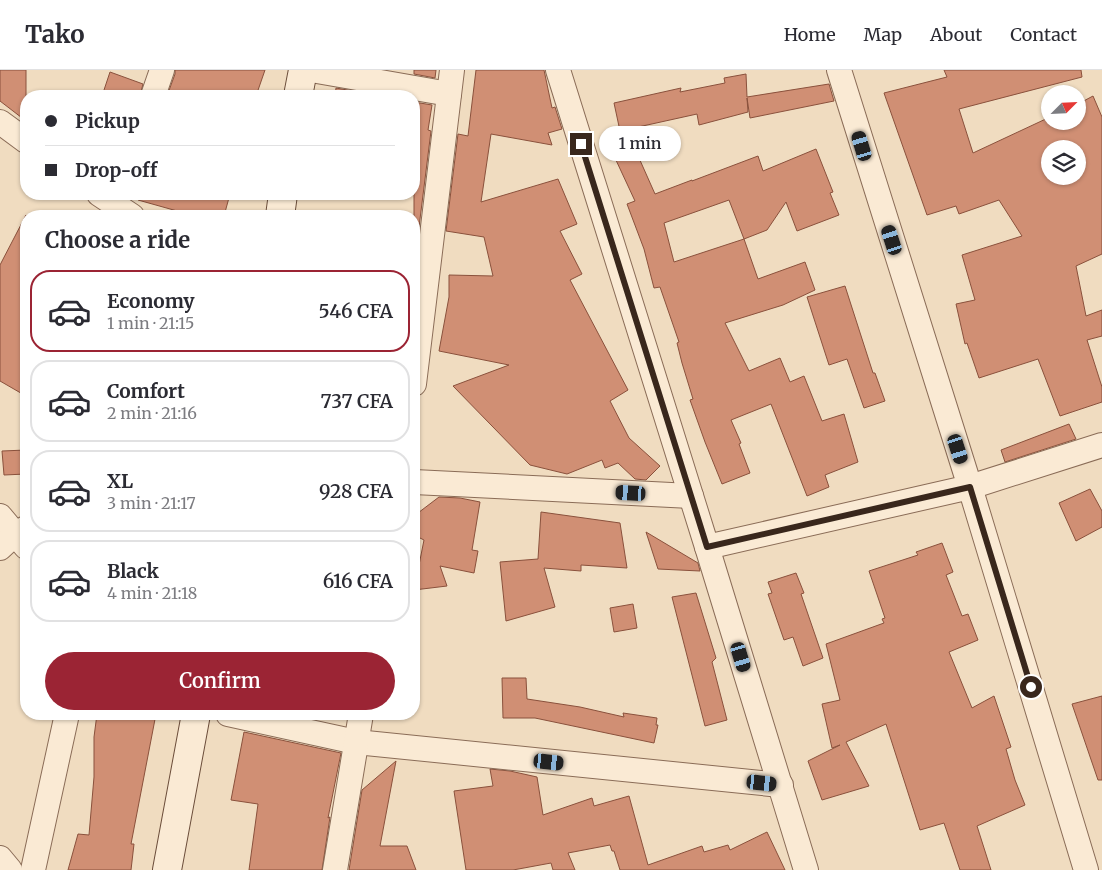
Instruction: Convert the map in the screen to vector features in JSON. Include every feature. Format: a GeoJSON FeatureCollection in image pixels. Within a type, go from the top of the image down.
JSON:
{"type":"FeatureCollection","features":[{"type":"Feature","properties":{"kind":"main road"},"geometry":{"type":"LineString","coordinates":[[299,90],[302,70]]}},
{"type":"Feature","properties":{"kind":"main road"},"geometry":{"type":"LineString","coordinates":[[167,870],[195,720]]}},
{"type":"Feature","properties":{"kind":"street"},"geometry":{"type":"LineString","coordinates":[[155,90],[162,70]]}},
{"type":"Feature","properties":{"kind":"street"},"geometry":{"type":"LineString","coordinates":[[311,70],[449,94]]}},
{"type":"Feature","properties":{"kind":"street"},"geometry":{"type":"LineString","coordinates":[[420,272],[452,70]]}},
{"type":"Feature","properties":{"kind":"street"},"geometry":{"type":"LineString","coordinates":[[558,70],[806,870]]}},
{"type":"Feature","properties":{"kind":"street"},"geometry":{"type":"LineString","coordinates":[[839,70],[970,487],[1086,870]]}},
{"type":"Feature","properties":{"kind":"street"},"geometry":{"type":"LineString","coordinates":[[0,122],[20,137]]}},
{"type":"Feature","properties":{"kind":"street"},"geometry":{"type":"LineString","coordinates":[[109,200],[124,210]]}},
{"type":"Feature","properties":{"kind":"street"},"geometry":{"type":"LineString","coordinates":[[707,547],[970,487],[1102,445]]}},
{"type":"Feature","properties":{"kind":"street"},"geometry":{"type":"LineString","coordinates":[[420,482],[691,496]]}},
{"type":"Feature","properties":{"kind":"street"},"geometry":{"type":"LineString","coordinates":[[0,516],[17,539]]}},
{"type":"Feature","properties":{"kind":"street"},"geometry":{"type":"LineString","coordinates":[[33,870],[66,720]]}},
{"type":"Feature","properties":{"kind":"street"},"geometry":{"type":"LineString","coordinates":[[255,720],[356,742],[781,785]]}},
{"type":"Feature","properties":{"kind":"street"},"geometry":{"type":"LineString","coordinates":[[335,870],[360,720]]}},
{"type":"Feature","properties":{"kind":"street"},"geometry":{"type":"LineString","coordinates":[[0,858],[10,870]]}},
{"type":"Feature","properties":{"kind":"building"},"geometry":{"type":"Polygon","coordinates":[[[0,70],[26,70],[26,90],[20,90],[20,116],[0,101],[0,70]]]}},
{"type":"Feature","properties":{"kind":"building"},"geometry":{"type":"Polygon","coordinates":[[[175,70],[265,70],[258,90],[169,90],[175,70]]]}},
{"type":"Feature","properties":{"kind":"building"},"geometry":{"type":"Polygon","coordinates":[[[414,70],[436,70],[435,78],[414,74],[414,70]]]}},
{"type":"Feature","properties":{"kind":"building"},"geometry":{"type":"Polygon","coordinates":[[[476,70],[544,70],[552,108],[555,107],[562,129],[548,133],[552,145],[491,134],[481,202],[558,179],[577,224],[560,231],[582,274],[570,280],[628,390],[610,401],[629,438],[660,466],[646,480],[635,479],[618,463],[605,468],[602,460],[567,474],[530,465],[453,386],[509,365],[439,351],[449,297],[449,275],[493,276],[484,237],[446,231],[458,134],[468,136],[476,70]]]}},
{"type":"Feature","properties":{"kind":"building"},"geometry":{"type":"Polygon","coordinates":[[[944,70],[1081,70],[1082,77],[1051,85],[1041,85],[1041,88],[959,109],[973,153],[1041,121],[1041,130],[1086,130],[1086,100],[1093,96],[1102,117],[1102,254],[1076,266],[1086,316],[1102,310],[1102,336],[1087,340],[1102,387],[1102,402],[1060,416],[1038,359],[979,378],[967,343],[965,344],[956,304],[975,300],[962,255],[1022,236],[999,200],[959,214],[956,206],[927,215],[884,93],[947,77],[944,70]]]}},
{"type":"Feature","properties":{"kind":"building"},"geometry":{"type":"Polygon","coordinates":[[[110,72],[143,84],[142,90],[104,90],[110,72]]]}},
{"type":"Feature","properties":{"kind":"building"},"geometry":{"type":"Polygon","coordinates":[[[746,74],[747,97],[829,84],[834,101],[750,118],[747,98],[748,112],[699,125],[697,114],[620,131],[614,103],[681,88],[680,92],[725,83],[724,78],[746,74]]]}},
{"type":"Feature","properties":{"kind":"building"},"geometry":{"type":"Polygon","coordinates":[[[420,103],[432,105],[428,130],[431,131],[420,219],[420,210],[414,210],[414,200],[420,200],[420,103]]]}},
{"type":"Feature","properties":{"kind":"building"},"geometry":{"type":"Polygon","coordinates":[[[635,149],[655,194],[758,156],[763,171],[816,149],[833,192],[830,193],[839,215],[797,231],[786,202],[767,230],[744,239],[758,279],[805,262],[815,290],[783,305],[725,323],[749,371],[780,358],[790,382],[804,376],[822,421],[844,414],[858,462],[825,475],[829,487],[807,496],[771,404],[731,420],[741,443],[739,444],[750,473],[722,484],[690,400],[693,399],[677,343],[679,342],[660,287],[654,288],[644,249],[627,204],[635,201],[615,158],[635,149]],[[729,200],[664,223],[674,262],[744,239],[729,200]]]}},
{"type":"Feature","properties":{"kind":"building"},"geometry":{"type":"Polygon","coordinates":[[[138,200],[228,200],[226,210],[174,210],[138,200]]]}},
{"type":"Feature","properties":{"kind":"building"},"geometry":{"type":"Polygon","coordinates":[[[20,227],[20,393],[0,381],[0,265],[20,227]]]}},
{"type":"Feature","properties":{"kind":"building"},"geometry":{"type":"Polygon","coordinates":[[[845,286],[873,373],[875,373],[885,401],[864,408],[847,359],[829,365],[807,297],[845,286]]]}},
{"type":"Feature","properties":{"kind":"building"},"geometry":{"type":"Polygon","coordinates":[[[1069,424],[1076,439],[1005,462],[1001,450],[1069,424]]]}},
{"type":"Feature","properties":{"kind":"building"},"geometry":{"type":"Polygon","coordinates":[[[20,450],[20,474],[4,475],[2,451],[20,450]]]}},
{"type":"Feature","properties":{"kind":"building"},"geometry":{"type":"Polygon","coordinates":[[[1090,489],[1102,511],[1102,527],[1076,541],[1059,503],[1090,489]]]}},
{"type":"Feature","properties":{"kind":"building"},"geometry":{"type":"Polygon","coordinates":[[[439,497],[460,498],[480,502],[472,550],[478,551],[474,573],[440,566],[447,586],[420,589],[420,560],[424,540],[420,538],[420,511],[439,497]]]}},
{"type":"Feature","properties":{"kind":"building"},"geometry":{"type":"Polygon","coordinates":[[[541,512],[620,523],[627,568],[581,565],[581,571],[544,568],[555,607],[506,621],[500,562],[538,559],[541,512]]]}},
{"type":"Feature","properties":{"kind":"building"},"geometry":{"type":"Polygon","coordinates":[[[646,532],[698,563],[700,571],[658,569],[646,532]]]}},
{"type":"Feature","properties":{"kind":"building"},"geometry":{"type":"Polygon","coordinates":[[[942,543],[953,572],[946,575],[962,616],[968,614],[978,640],[949,652],[972,708],[994,696],[1011,747],[1006,749],[1025,805],[977,826],[991,870],[960,870],[944,823],[920,830],[886,724],[846,742],[869,786],[822,800],[808,761],[840,745],[832,748],[822,704],[840,700],[826,644],[884,623],[882,619],[885,618],[869,571],[918,555],[916,552],[942,543]]]}},
{"type":"Feature","properties":{"kind":"building"},"geometry":{"type":"Polygon","coordinates":[[[796,573],[804,593],[801,594],[823,658],[803,666],[793,637],[784,640],[768,594],[772,593],[768,582],[796,573]]]}},
{"type":"Feature","properties":{"kind":"building"},"geometry":{"type":"Polygon","coordinates":[[[696,593],[716,658],[712,662],[727,720],[705,726],[672,597],[696,593]]]}},
{"type":"Feature","properties":{"kind":"building"},"geometry":{"type":"Polygon","coordinates":[[[633,604],[637,628],[614,632],[610,608],[633,604]]]}},
{"type":"Feature","properties":{"kind":"building"},"geometry":{"type":"Polygon","coordinates":[[[502,678],[526,678],[527,699],[580,707],[624,717],[623,713],[657,718],[656,725],[658,725],[654,743],[535,718],[503,718],[502,678]]]}},
{"type":"Feature","properties":{"kind":"building"},"geometry":{"type":"Polygon","coordinates":[[[1102,696],[1102,780],[1098,780],[1072,704],[1102,696]]]}},
{"type":"Feature","properties":{"kind":"building"},"geometry":{"type":"Polygon","coordinates":[[[96,720],[155,720],[131,844],[134,844],[131,870],[68,870],[78,834],[89,835],[94,777],[94,737],[96,720]]]}},
{"type":"Feature","properties":{"kind":"building"},"geometry":{"type":"Polygon","coordinates":[[[244,732],[341,753],[328,818],[330,817],[322,870],[249,870],[258,804],[231,800],[244,732]]]}},
{"type":"Feature","properties":{"kind":"building"},"geometry":{"type":"Polygon","coordinates":[[[396,761],[380,846],[407,846],[416,870],[349,870],[362,790],[396,761]]]}},
{"type":"Feature","properties":{"kind":"building"},"geometry":{"type":"Polygon","coordinates":[[[490,769],[537,777],[543,815],[592,798],[594,806],[629,796],[648,865],[702,846],[704,852],[728,845],[730,850],[767,832],[785,870],[620,870],[610,845],[568,853],[575,870],[553,870],[551,863],[513,870],[466,870],[454,791],[493,786],[490,769]]]}},
{"type":"Feature","properties":{"kind":"route"},"geometry":{"type":"LineString","coordinates":[[581,144],[707,547],[970,487],[1031,687]]}}]}
